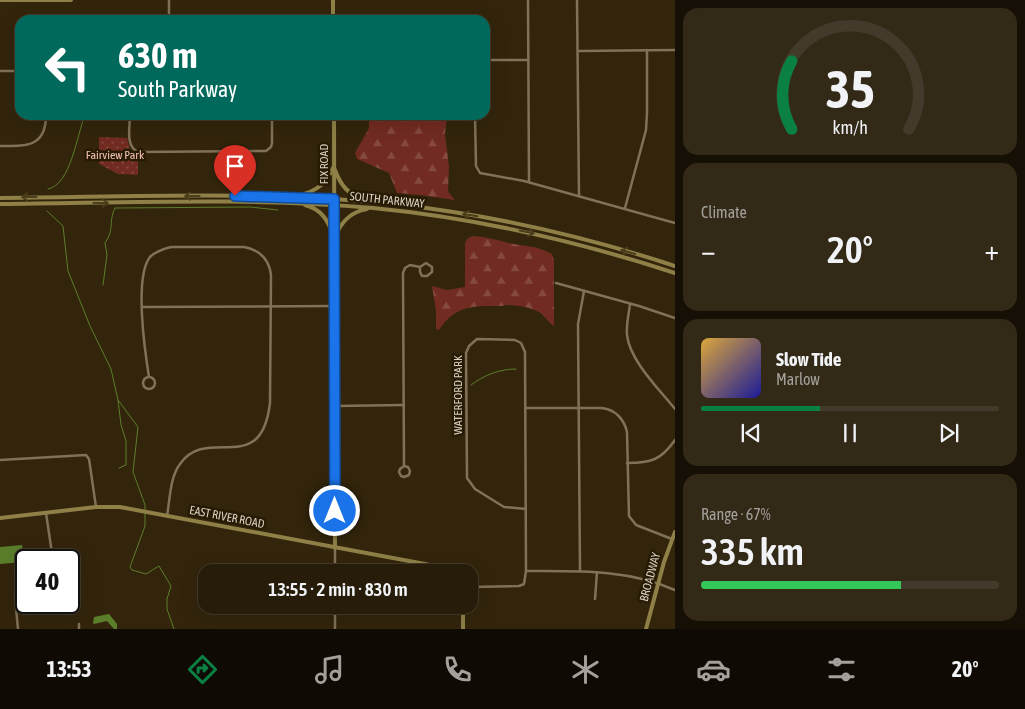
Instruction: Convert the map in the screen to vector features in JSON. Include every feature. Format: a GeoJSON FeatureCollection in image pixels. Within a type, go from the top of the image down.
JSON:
{"type":"FeatureCollection","features":[{"type":"Feature","properties":{"kind":"main road"},"geometry":{"type":"LineString","coordinates":[[0,0],[71,0]]}},
{"type":"Feature","properties":{"kind":"main road"},"geometry":{"type":"LineString","coordinates":[[333,0],[333,15]]}},
{"type":"Feature","properties":{"kind":"main road","name":"FIX ROAD"},"geometry":{"type":"LineString","coordinates":[[334,120],[336,548]]}},
{"type":"Feature","properties":{"kind":"main road"},"geometry":{"type":"LineString","coordinates":[[293,197],[319,188],[325,182],[334,166]]}},
{"type":"Feature","properties":{"kind":"main road"},"geometry":{"type":"LineString","coordinates":[[334,166],[338,178],[345,189],[353,195],[370,202]]}},
{"type":"Feature","properties":{"kind":"main road","name":"SOUTH PARKWAY"},"geometry":{"type":"LineString","coordinates":[[0,198],[293,197],[370,202],[434,209],[508,222],[581,238],[675,266]]}},
{"type":"Feature","properties":{"kind":"main road"},"geometry":{"type":"LineString","coordinates":[[291,203],[309,206],[322,214],[328,222],[334,239]]}},
{"type":"Feature","properties":{"kind":"main road","name":"SOUTH PARKWAY"},"geometry":{"type":"LineString","coordinates":[[0,204],[291,203],[375,208],[454,218],[540,235],[619,255],[675,273]]}},
{"type":"Feature","properties":{"kind":"main road"},"geometry":{"type":"LineString","coordinates":[[334,239],[341,225],[349,216],[375,208]]}},
{"type":"Feature","properties":{"kind":"main road","name":"EAST RIVER ROAD"},"geometry":{"type":"LineString","coordinates":[[0,518],[116,506],[420,564]]}},
{"type":"Feature","properties":{"kind":"main road","name":"BROADWAY"},"geometry":{"type":"LineString","coordinates":[[646,629],[675,532]]}},
{"type":"Feature","properties":{"kind":"main road"},"geometry":{"type":"LineString","coordinates":[[463,614],[463,629]]}},
{"type":"Feature","properties":{"kind":"street"},"geometry":{"type":"LineString","coordinates":[[169,0],[169,15]]}},
{"type":"Feature","properties":{"kind":"street"},"geometry":{"type":"LineString","coordinates":[[528,0],[529,182]]}},
{"type":"Feature","properties":{"kind":"street"},"geometry":{"type":"LineString","coordinates":[[577,0],[579,196]]}},
{"type":"Feature","properties":{"kind":"street"},"geometry":{"type":"LineString","coordinates":[[625,209],[646,130],[647,50]]}},
{"type":"Feature","properties":{"kind":"street"},"geometry":{"type":"LineString","coordinates":[[578,51],[675,50]]}},
{"type":"Feature","properties":{"kind":"street"},"geometry":{"type":"LineString","coordinates":[[490,60],[528,60]]}},
{"type":"Feature","properties":{"kind":"street"},"geometry":{"type":"LineString","coordinates":[[0,72],[15,71]]}},
{"type":"Feature","properties":{"kind":"street"},"geometry":{"type":"LineString","coordinates":[[0,146],[27,146],[35,143],[39,140],[45,120]]}},
{"type":"Feature","properties":{"kind":"street"},"geometry":{"type":"LineString","coordinates":[[130,120],[129,142],[132,148],[138,152],[147,152],[266,151],[272,143],[272,120]]}},
{"type":"Feature","properties":{"kind":"street"},"geometry":{"type":"LineString","coordinates":[[476,120],[476,166],[478,172],[485,175],[529,182],[675,223]]}},
{"type":"Feature","properties":{"kind":"street"},"geometry":{"type":"LineString","coordinates":[[149,376],[143,382],[144,386],[149,389],[154,387],[155,382],[149,376],[143,334],[143,275],[150,258],[166,248],[244,247],[258,251],[266,259],[270,269],[270,403],[268,420],[254,442],[239,447],[202,449],[187,457],[180,464],[175,475],[167,516]]}},
{"type":"Feature","properties":{"kind":"street"},"geometry":{"type":"LineString","coordinates":[[404,466],[403,273],[405,268],[410,265],[420,267],[424,264],[432,267],[432,272],[427,276],[422,276],[420,267]]}},
{"type":"Feature","properties":{"kind":"street"},"geometry":{"type":"LineString","coordinates":[[556,282],[675,318]]}},
{"type":"Feature","properties":{"kind":"street"},"geometry":{"type":"LineString","coordinates":[[580,571],[578,324],[584,290]]}},
{"type":"Feature","properties":{"kind":"street"},"geometry":{"type":"LineString","coordinates":[[630,304],[627,330],[630,348],[640,365],[675,409]]}},
{"type":"Feature","properties":{"kind":"street"},"geometry":{"type":"LineString","coordinates":[[143,307],[334,306]]}},
{"type":"Feature","properties":{"kind":"street","name":"WATERFORD PARK"},"geometry":{"type":"LineString","coordinates":[[526,509],[504,507],[475,489],[468,478],[466,353],[471,343],[477,339],[511,339],[521,343],[525,352],[526,509],[526,571]]}},
{"type":"Feature","properties":{"kind":"street"},"geometry":{"type":"LineString","coordinates":[[334,406],[404,405]]}},
{"type":"Feature","properties":{"kind":"street"},"geometry":{"type":"LineString","coordinates":[[525,408],[606,408],[620,417],[626,426],[627,432],[627,513],[630,520],[636,525],[672,539]]}},
{"type":"Feature","properties":{"kind":"street"},"geometry":{"type":"LineString","coordinates":[[627,463],[644,463],[658,458],[666,452],[675,440]]}},
{"type":"Feature","properties":{"kind":"street"},"geometry":{"type":"LineString","coordinates":[[0,460],[86,456],[89,460],[96,507]]}},
{"type":"Feature","properties":{"kind":"street"},"geometry":{"type":"LineString","coordinates":[[404,466],[410,471],[408,476],[404,477],[399,472],[400,468],[404,466]]}},
{"type":"Feature","properties":{"kind":"street"},"geometry":{"type":"LineString","coordinates":[[46,513],[51,549]]}},
{"type":"Feature","properties":{"kind":"street","name":"FIX ROAD"},"geometry":{"type":"LineString","coordinates":[[336,548],[336,564]]}},
{"type":"Feature","properties":{"kind":"street"},"geometry":{"type":"LineString","coordinates":[[478,587],[521,586],[526,580],[526,571],[580,571],[620,574],[675,590]]}},
{"type":"Feature","properties":{"kind":"street"},"geometry":{"type":"LineString","coordinates":[[595,599],[597,572]]}},
{"type":"Feature","properties":{"kind":"street"},"geometry":{"type":"LineString","coordinates":[[17,614],[18,629]]}},
{"type":"Feature","properties":{"kind":"street"},"geometry":{"type":"LineString","coordinates":[[336,614],[336,629]]}},
{"type":"Feature","properties":{"kind":"street"},"geometry":{"type":"LineString","coordinates":[[78,624],[79,629]]}},
{"type":"Feature","properties":{"kind":"green space"},"geometry":{"type":"Polygon","coordinates":[[[369,120],[446,120],[445,134],[449,167],[448,189],[455,200],[397,193],[389,173],[357,159],[355,153],[369,128],[369,120]]]}},
{"type":"Feature","properties":{"kind":"green space","name":"Fairview Park"},"geometry":{"type":"Polygon","coordinates":[[[99,137],[127,138],[130,150],[138,154],[138,175],[118,174],[99,164],[99,137]]]}},
{"type":"Feature","properties":{"kind":"green space"},"geometry":{"type":"Polygon","coordinates":[[[473,236],[536,248],[552,254],[554,260],[554,326],[542,314],[534,310],[505,305],[467,308],[452,315],[439,330],[436,329],[436,311],[432,286],[447,290],[465,287],[465,243],[468,238],[473,236]]]}},
{"type":"Feature","properties":{"kind":"shaded area"},"geometry":{"type":"Polygon","coordinates":[[[22,545],[22,549],[15,549],[15,563],[0,564],[0,547],[22,545]]]}},
{"type":"Feature","properties":{"kind":"shaded area"},"geometry":{"type":"Polygon","coordinates":[[[109,614],[117,624],[117,629],[114,629],[107,621],[93,623],[94,617],[109,614]]]}},
{"type":"Feature","properties":{"kind":"waterway"},"geometry":{"type":"LineString","coordinates":[[48,189],[56,185],[68,169],[83,120]]}},
{"type":"Feature","properties":{"kind":"waterway"},"geometry":{"type":"LineString","coordinates":[[103,285],[107,255],[105,243],[110,234],[115,208],[250,207],[278,210]]}},
{"type":"Feature","properties":{"kind":"waterway"},"geometry":{"type":"LineString","coordinates":[[47,211],[63,226],[68,271],[90,326],[111,369],[121,425],[126,441],[126,465],[119,468]]}},
{"type":"Feature","properties":{"kind":"waterway"},"geometry":{"type":"LineString","coordinates":[[471,385],[492,373],[516,369]]}},
{"type":"Feature","properties":{"kind":"waterway"},"geometry":{"type":"LineString","coordinates":[[118,400],[138,427],[133,472],[145,505],[145,526],[130,567],[132,570],[146,574],[159,566],[171,586],[167,599],[167,609],[174,629]]}},
{"type":"Feature","properties":{"kind":"route"},"geometry":{"type":"LineString","coordinates":[[235,196],[334,199],[335,511]]}}]}
